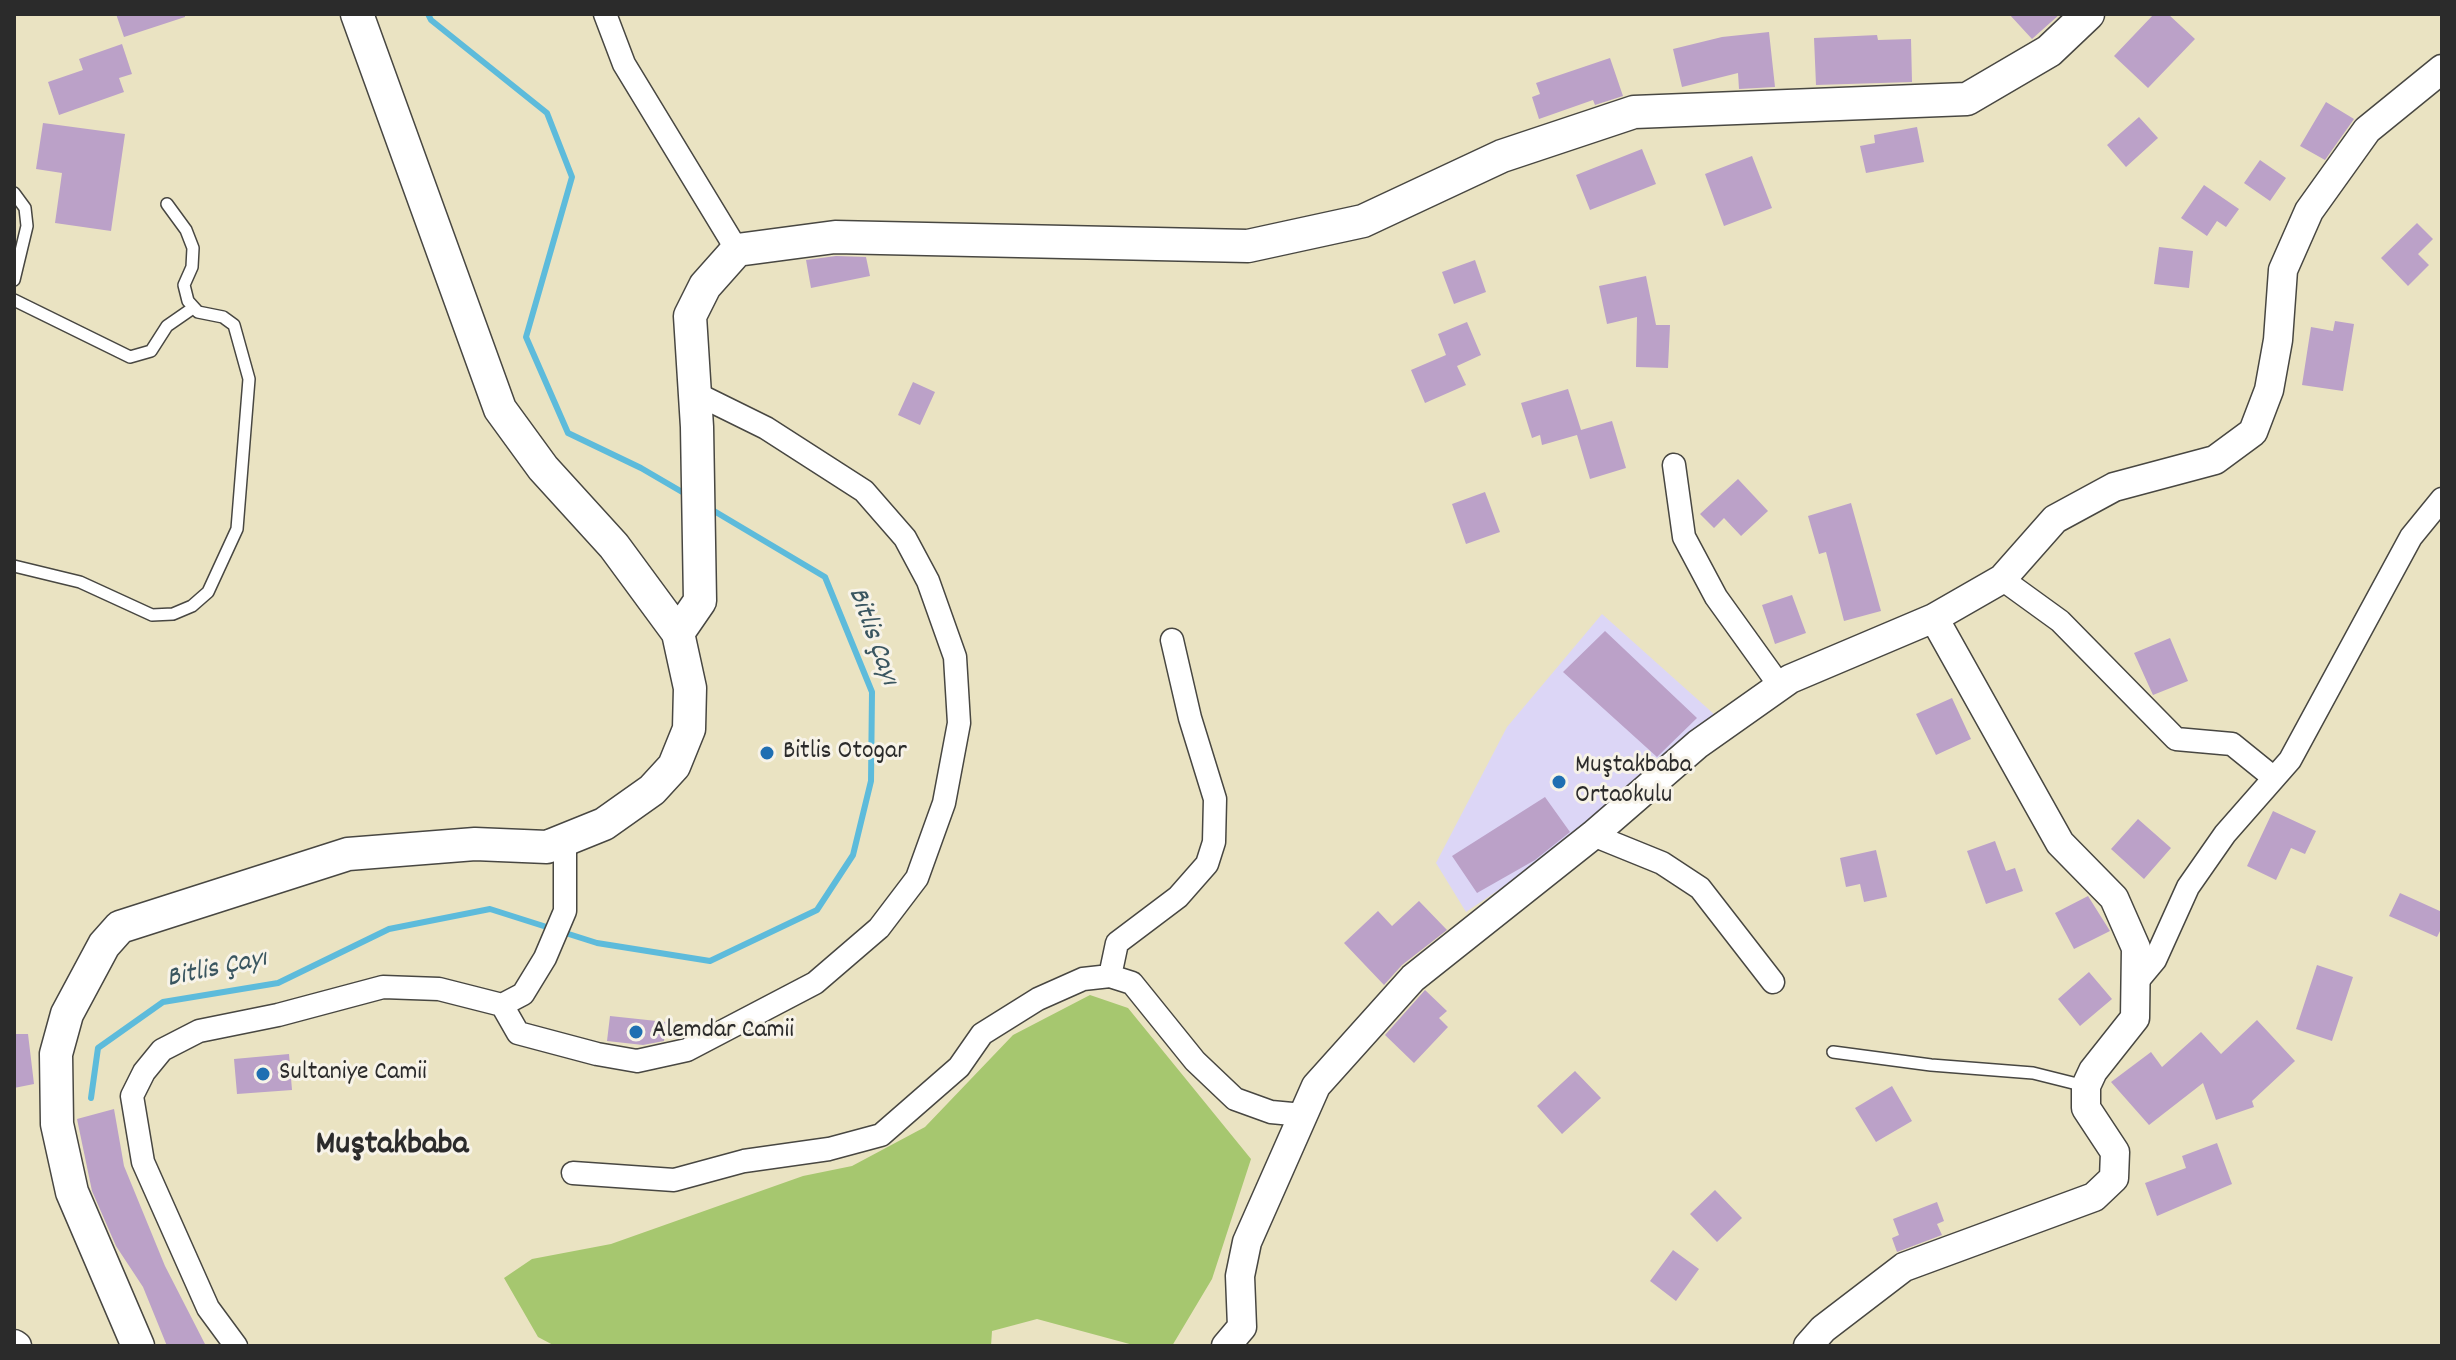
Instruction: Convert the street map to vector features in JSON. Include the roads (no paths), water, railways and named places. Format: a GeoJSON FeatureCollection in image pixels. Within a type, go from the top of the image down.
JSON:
{"type":"FeatureCollection","features":[{"type":"Feature","properties":{"kind":"main road"},"geometry":{"type":"LineString","coordinates":[[138,1346],[72,1192],[57,1124],[56,1054],[67,1014],[104,945],[120,927],[348,854],[475,844],[547,847],[604,824],[652,790],[674,766],[689,729],[690,702],[678,633],[614,546],[543,468],[500,409],[357,14]]}},
{"type":"Feature","properties":{"kind":"main road"},"geometry":{"type":"LineString","coordinates":[[678,633],[700,601],[697,427],[690,316],[705,286],[737,250],[835,237],[1248,246],[1363,221],[1502,156],[1634,112],[1967,99],[2049,51],[2088,14]]}},
{"type":"Feature","properties":{"kind":"street"},"geometry":{"type":"LineString","coordinates":[[605,14],[624,64],[737,250]]}},
{"type":"Feature","properties":{"kind":"street"},"geometry":{"type":"LineString","coordinates":[[1239,1340],[1240,1276],[1247,1242],[1316,1086],[1413,978],[1593,835],[1698,744],[1780,686],[1934,618],[2002,579],[2055,519],[2114,487],[2215,460],[2253,432],[2269,390],[2278,340],[2283,270],[2309,211],[2367,130],[2442,69]]}},
{"type":"Feature","properties":{"kind":"street"},"geometry":{"type":"LineString","coordinates":[[502,1005],[518,1033],[597,1054],[637,1061],[687,1050],[815,983],[879,928],[917,878],[944,803],[959,723],[955,657],[928,581],[905,538],[864,491],[766,428],[695,393]]}},
{"type":"Feature","properties":{"kind":"street"},"geometry":{"type":"LineString","coordinates":[[1674,465],[1684,537],[1716,597],[1780,686]]}},
{"type":"Feature","properties":{"kind":"street"},"geometry":{"type":"LineString","coordinates":[[2135,984],[2155,960],[2188,887],[2225,834],[2290,760],[2411,537],[2442,499]]}},
{"type":"Feature","properties":{"kind":"street"},"geometry":{"type":"LineString","coordinates":[[2002,579],[2060,621],[2176,739],[2232,744],[2274,778]]}},
{"type":"Feature","properties":{"kind":"street"},"geometry":{"type":"LineString","coordinates":[[1808,1346],[1823,1329],[1904,1267],[2094,1197],[2114,1178],[2115,1152],[2086,1108],[2086,1086],[2093,1071],[2135,1018],[2136,948],[2114,898],[2060,843],[1934,618]]}},
{"type":"Feature","properties":{"kind":"street"},"geometry":{"type":"LineString","coordinates":[[1110,976],[1117,943],[1178,897],[1207,864],[1214,842],[1215,799],[1190,718],[1172,640]]}},
{"type":"Feature","properties":{"kind":"street"},"geometry":{"type":"LineString","coordinates":[[1593,835],[1662,863],[1700,888],[1773,982]]}},
{"type":"Feature","properties":{"kind":"street"},"geometry":{"type":"LineString","coordinates":[[236,1346],[208,1308],[143,1162],[132,1096],[162,1050],[199,1031],[278,1015],[383,987],[439,989],[502,1005],[523,994],[545,958],[565,911],[565,840]]}},
{"type":"Feature","properties":{"kind":"street"},"geometry":{"type":"LineString","coordinates":[[573,1173],[674,1180],[744,1161],[829,1149],[881,1135],[959,1067],[982,1034],[1038,999],[1083,979],[1110,976],[1132,983],[1195,1061],[1235,1099],[1271,1112],[1303,1115]]}},
{"type":"Feature","properties":{"kind":"lane"},"geometry":{"type":"LineString","coordinates":[[14,193],[22,201],[27,217],[14,280]]}},
{"type":"Feature","properties":{"kind":"lane"},"geometry":{"type":"LineString","coordinates":[[14,566],[80,582],[152,615],[183,611],[208,592],[237,529],[249,379],[234,325],[223,317],[204,314],[193,308],[184,285],[192,267],[193,248],[186,230],[167,204]]}},
{"type":"Feature","properties":{"kind":"lane"},"geometry":{"type":"LineString","coordinates":[[14,300],[130,357],[151,351],[167,326],[193,308]]}},
{"type":"Feature","properties":{"kind":"lane"},"geometry":{"type":"LineString","coordinates":[[1833,1052],[1931,1065],[2033,1073],[2086,1086]]}},
{"type":"Feature","properties":{"kind":"waterway","name":"Bitlis Çayı"},"geometry":{"type":"LineString","coordinates":[[428,14],[431,20],[547,113],[572,177],[526,337],[568,433],[641,468],[689,496]]}},
{"type":"Feature","properties":{"kind":"waterway","name":"Bitlis Çayı"},"geometry":{"type":"LineString","coordinates":[[91,1098],[98,1048],[163,1002],[278,983],[389,929],[490,909],[597,943],[710,961],[817,910],[853,855],[871,781],[872,692],[825,577],[709,508]]}},
{"type":"Feature","properties":{"kind":"place","name":"Bitlis Otogar"},"geometry":{"type":"Point","coordinates":[767,753]}},
{"type":"Feature","properties":{"kind":"place","name":"Muştakbaba Ortaokulu"},"geometry":{"type":"Point","coordinates":[1559,782]}},
{"type":"Feature","properties":{"kind":"place","name":"Alemdar Camii"},"geometry":{"type":"Point","coordinates":[636,1032]}},
{"type":"Feature","properties":{"kind":"place","name":"Sultaniye Camii"},"geometry":{"type":"Point","coordinates":[263,1074]}},
{"type":"Feature","properties":{"kind":"district","name":"Muştakbaba"},"geometry":{"type":"Point","coordinates":[392,1147]}}]}
